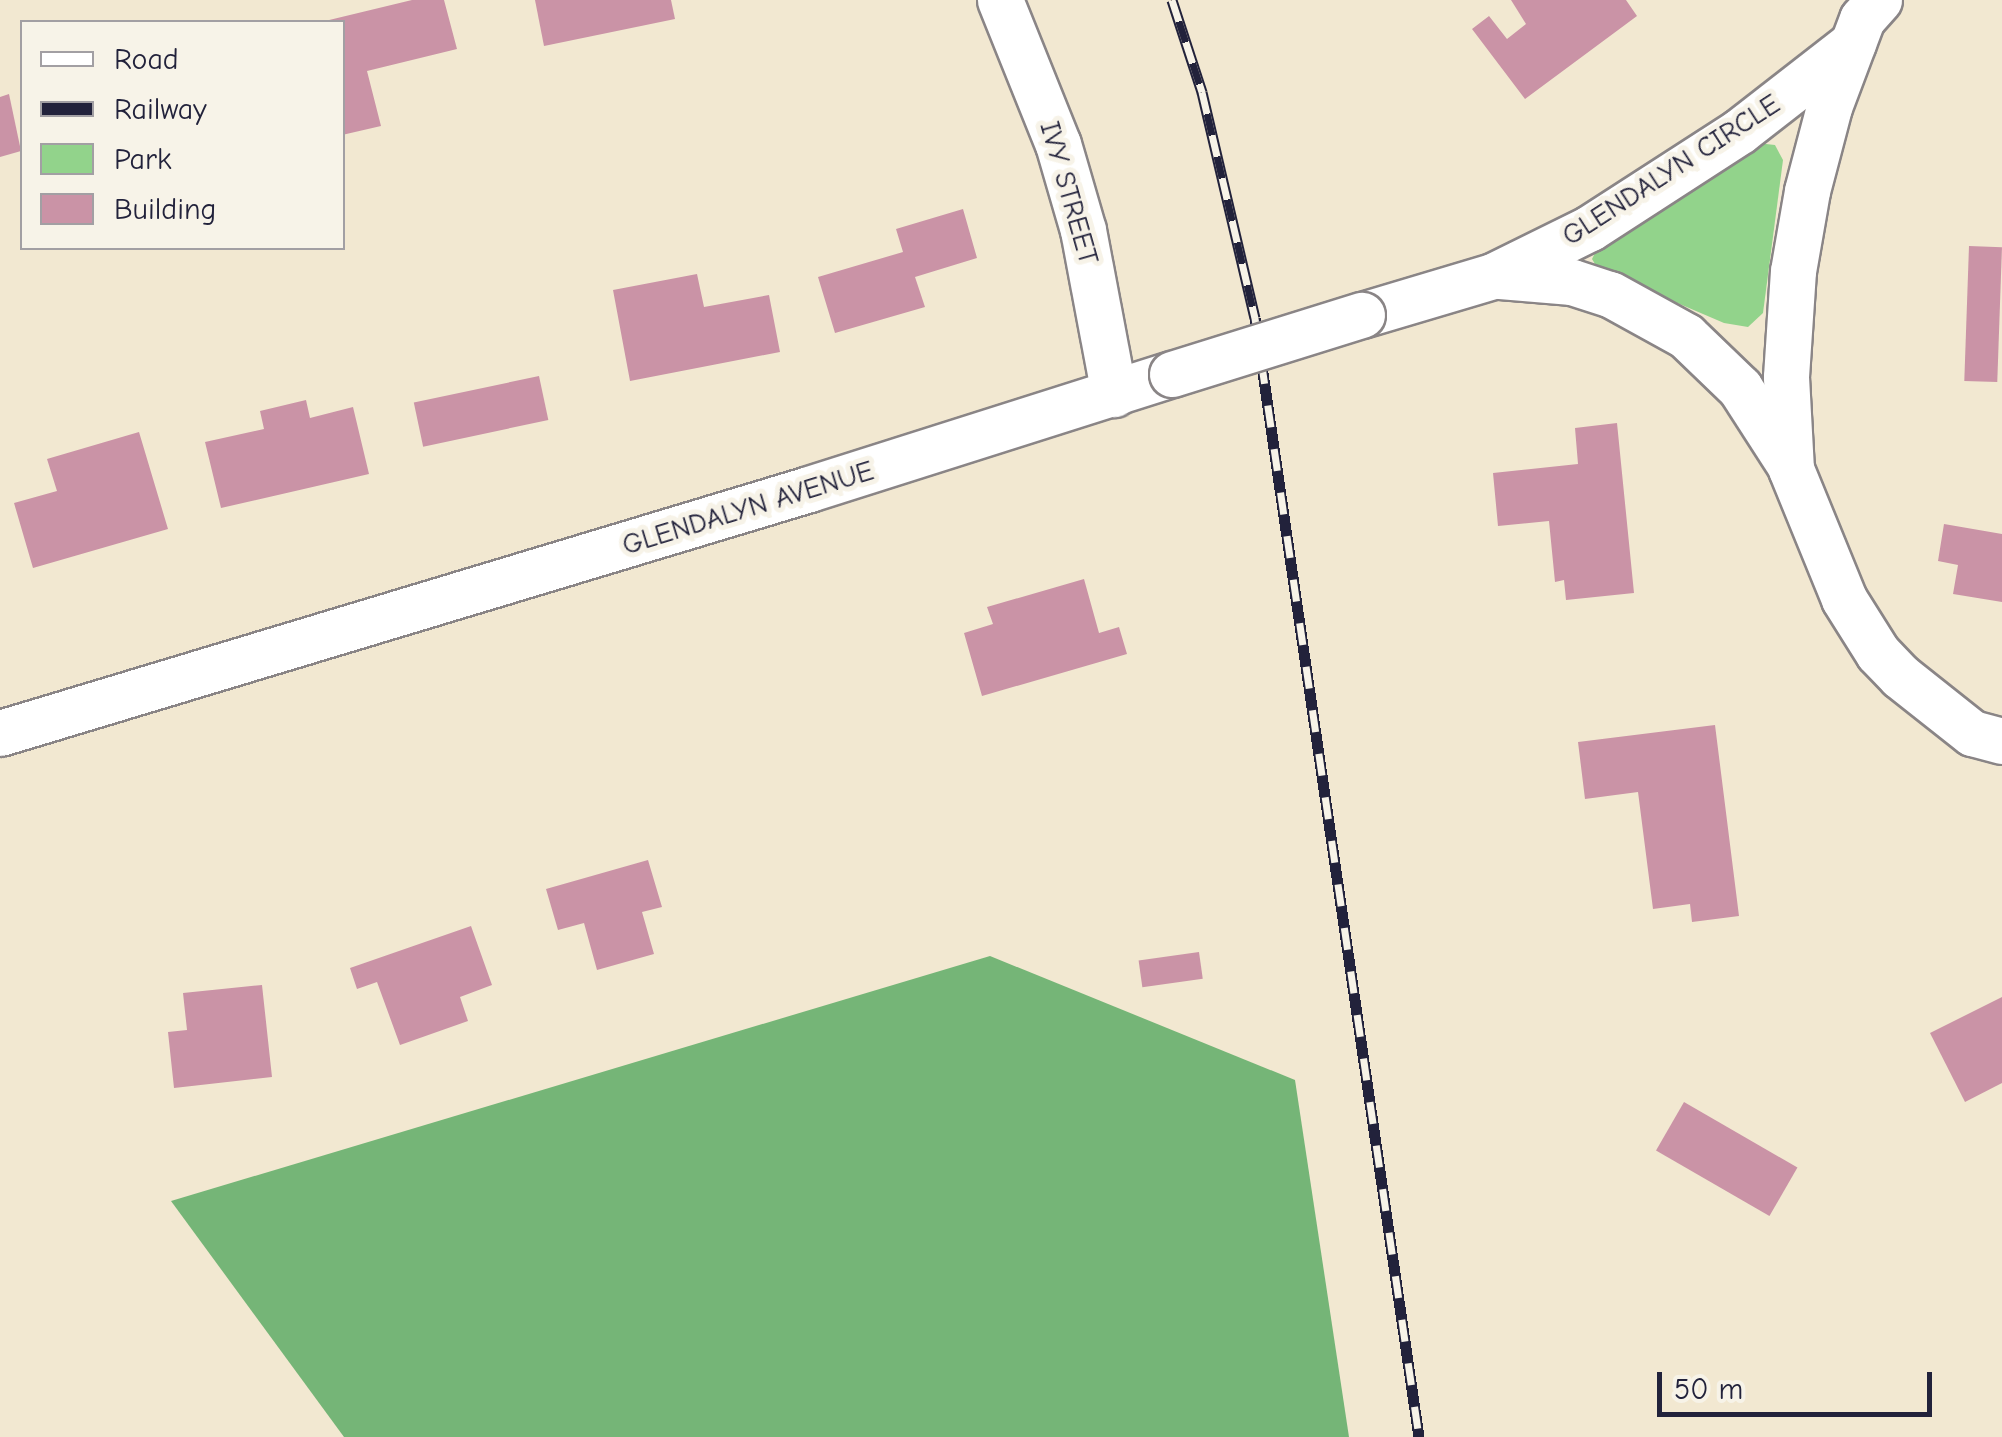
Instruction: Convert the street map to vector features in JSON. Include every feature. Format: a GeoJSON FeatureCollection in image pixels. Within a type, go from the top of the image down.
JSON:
{"type":"FeatureCollection","features":[{"type":"Feature","properties":{"kind":"street","name":"IVY STREET"},"geometry":{"type":"LineString","coordinates":[[1000,0],[1052,127],[1083,230],[1114,394]]}},
{"type":"Feature","properties":{"kind":"street","name":"GLENDALYN CIRCLE"},"geometry":{"type":"LineString","coordinates":[[1792,468],[1786,377],[1794,271],[1806,191],[1829,108],[1862,20],[1879,0]]}},
{"type":"Feature","properties":{"kind":"street","name":"GLENDALYN CIRCLE"},"geometry":{"type":"LineString","coordinates":[[1493,276],[1636,200],[1740,130],[1855,42]]}},
{"type":"Feature","properties":{"kind":"street","name":"GLENDALYN AVENUE"},"geometry":{"type":"LineString","coordinates":[[0,733],[1493,276]]}},
{"type":"Feature","properties":{"kind":"street","name":"GLENDALYN CIRCLE"},"geometry":{"type":"LineString","coordinates":[[1493,276],[1572,282],[1610,294],[1686,336],[1740,388],[1792,468],[1844,599],[1878,652],[1960,724],[2002,741]]}},
{"type":"Feature","properties":{"kind":"green space"},"geometry":{"type":"Polygon","coordinates":[[[1757,143],[1775,145],[1783,160],[1763,313],[1748,327],[1724,323],[1598,269],[1592,259],[1597,249],[1757,143]]]}},
{"type":"Feature","properties":{"kind":"green space"},"geometry":{"type":"Polygon","coordinates":[[[990,956],[1295,1080],[1349,1437],[344,1437],[171,1201],[990,956]]]}},
{"type":"Feature","properties":{"kind":"building"},"geometry":{"type":"Polygon","coordinates":[[[412,0],[444,0],[457,49],[367,71],[381,126],[345,134],[345,20],[329,20],[412,0]]]}},
{"type":"Feature","properties":{"kind":"building"},"geometry":{"type":"Polygon","coordinates":[[[535,0],[671,0],[675,19],[544,46],[535,0]]]}},
{"type":"Feature","properties":{"kind":"building"},"geometry":{"type":"Polygon","coordinates":[[[1511,0],[1626,0],[1637,16],[1525,99],[1472,29],[1489,16],[1507,39],[1526,24],[1511,0]]]}},
{"type":"Feature","properties":{"kind":"building"},"geometry":{"type":"Polygon","coordinates":[[[9,94],[20,151],[0,157],[0,97],[9,94]]]}},
{"type":"Feature","properties":{"kind":"building"},"geometry":{"type":"Polygon","coordinates":[[[963,209],[977,258],[915,277],[925,307],[835,333],[818,277],[903,252],[896,229],[963,209]]]}},
{"type":"Feature","properties":{"kind":"building"},"geometry":{"type":"Polygon","coordinates":[[[1969,246],[2002,247],[1997,382],[1964,381],[1969,246]]]}},
{"type":"Feature","properties":{"kind":"building"},"geometry":{"type":"Polygon","coordinates":[[[697,274],[704,307],[769,295],[780,352],[630,381],[613,290],[697,274]]]}},
{"type":"Feature","properties":{"kind":"building"},"geometry":{"type":"Polygon","coordinates":[[[539,376],[548,420],[423,447],[414,403],[539,376]]]}},
{"type":"Feature","properties":{"kind":"building"},"geometry":{"type":"Polygon","coordinates":[[[306,400],[310,418],[353,407],[369,474],[221,508],[205,442],[264,429],[260,411],[306,400]]]}},
{"type":"Feature","properties":{"kind":"building"},"geometry":{"type":"Polygon","coordinates":[[[1617,423],[1634,593],[1566,600],[1564,580],[1555,582],[1549,521],[1498,526],[1493,473],[1578,464],[1575,428],[1617,423]]]}},
{"type":"Feature","properties":{"kind":"building"},"geometry":{"type":"Polygon","coordinates":[[[139,432],[168,529],[33,568],[14,503],[57,491],[47,459],[139,432]]]}},
{"type":"Feature","properties":{"kind":"building"},"geometry":{"type":"Polygon","coordinates":[[[1944,524],[2002,534],[2002,602],[1953,594],[1958,565],[1938,561],[1944,524]]]}},
{"type":"Feature","properties":{"kind":"building"},"geometry":{"type":"Polygon","coordinates":[[[1084,579],[1099,633],[1119,627],[1127,654],[982,696],[964,633],[993,624],[987,607],[1084,579]]]}},
{"type":"Feature","properties":{"kind":"building"},"geometry":{"type":"Polygon","coordinates":[[[1715,725],[1739,916],[1692,922],[1690,904],[1653,909],[1638,792],[1585,799],[1578,742],[1715,725]]]}},
{"type":"Feature","properties":{"kind":"building"},"geometry":{"type":"Polygon","coordinates":[[[648,860],[662,907],[642,912],[654,954],[597,970],[584,923],[558,930],[546,889],[648,860]]]}},
{"type":"Feature","properties":{"kind":"building"},"geometry":{"type":"Polygon","coordinates":[[[471,926],[492,985],[460,997],[468,1021],[400,1045],[377,982],[357,989],[350,968],[471,926]]]}},
{"type":"Feature","properties":{"kind":"building"},"geometry":{"type":"Polygon","coordinates":[[[1199,952],[1203,979],[1142,987],[1139,960],[1199,952]]]}},
{"type":"Feature","properties":{"kind":"building"},"geometry":{"type":"Polygon","coordinates":[[[262,985],[272,1077],[174,1088],[168,1032],[187,1030],[183,993],[262,985]]]}},
{"type":"Feature","properties":{"kind":"building"},"geometry":{"type":"Polygon","coordinates":[[[2002,997],[2002,1083],[1965,1102],[1930,1033],[2002,997]]]}},
{"type":"Feature","properties":{"kind":"building"},"geometry":{"type":"Polygon","coordinates":[[[1684,1102],[1797,1168],[1769,1216],[1656,1150],[1684,1102]]]}},
{"type":"Feature","properties":{"kind":"railway"},"geometry":{"type":"LineString","coordinates":[[1172,0],[1202,92],[1255,318],[1419,1437]]}}]}
